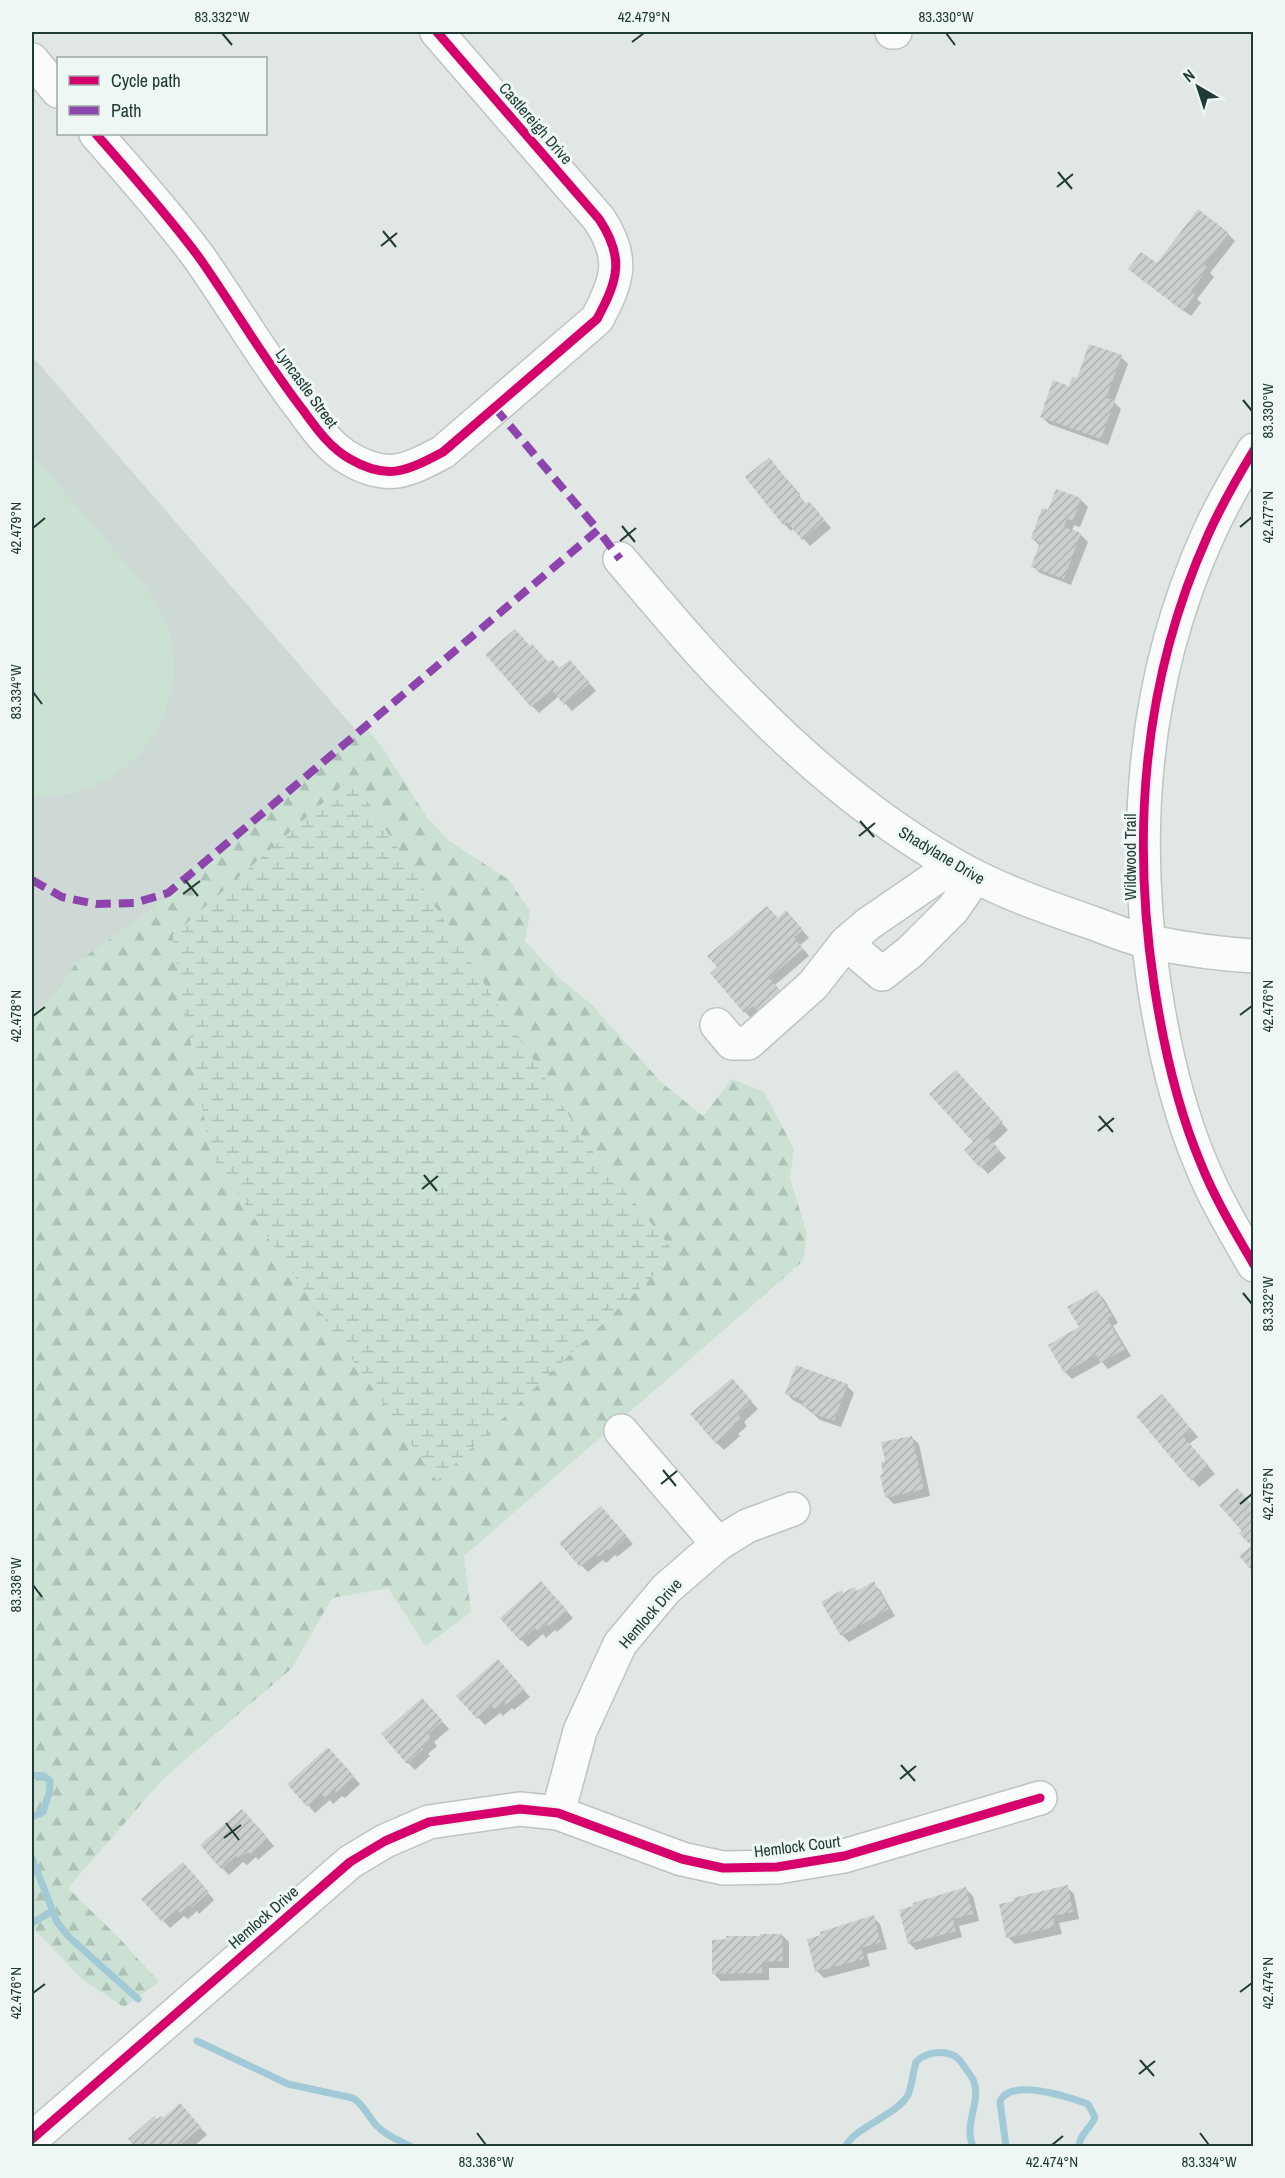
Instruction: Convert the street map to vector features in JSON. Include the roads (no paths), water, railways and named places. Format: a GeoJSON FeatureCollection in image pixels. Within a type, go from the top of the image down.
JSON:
{"type":"FeatureCollection","features":[{"type":"Feature","properties":{"kind":"street","name":"Castlereigh Drive"},"geometry":{"type":"LineString","coordinates":[[437,32],[599,219],[610,236]]}},
{"type":"Feature","properties":{"kind":"street"},"geometry":{"type":"LineString","coordinates":[[32,60],[57,90]]}},
{"type":"Feature","properties":{"kind":"street","name":"Lyncastle Street"},"geometry":{"type":"LineString","coordinates":[[97,135],[170,219],[323,437],[348,459],[386,472],[398,472],[443,452],[597,319],[611,292],[617,264],[610,236]]}},
{"type":"Feature","properties":{"kind":"street","name":"Wildwood Trail"},"geometry":{"type":"LineString","coordinates":[[1254,450],[1219,514],[1195,568],[1177,617],[1156,704],[1148,751],[1143,844],[1148,942],[1162,1034],[1187,1125],[1210,1184],[1254,1264]]}},
{"type":"Feature","properties":{"kind":"street","name":"Shadylane Drive"},"geometry":{"type":"LineString","coordinates":[[620,559],[717,669],[782,736],[859,800],[964,871],[1047,908],[1148,942],[1190,950],[1254,956]]}},
{"type":"Feature","properties":{"kind":"street"},"geometry":{"type":"LineString","coordinates":[[846,943],[882,974],[910,951],[953,909],[964,871]]}},
{"type":"Feature","properties":{"kind":"street"},"geometry":{"type":"LineString","coordinates":[[717,1025],[732,1043],[748,1043],[813,985],[846,943],[868,924],[964,871]]}},
{"type":"Feature","properties":{"kind":"street"},"geometry":{"type":"LineString","coordinates":[[621,1431],[718,1544]]}},
{"type":"Feature","properties":{"kind":"street","name":"Hemlock Drive"},"geometry":{"type":"LineString","coordinates":[[32,2139],[350,1862],[385,1841],[429,1822],[520,1809],[558,1814],[580,1731],[620,1644],[666,1589],[718,1544],[747,1526],[793,1509]]}},
{"type":"Feature","properties":{"kind":"street","name":"Hemlock Court"},"geometry":{"type":"LineString","coordinates":[[558,1814],[682,1860],[723,1868],[777,1867],[844,1856],[1040,1798]]}},
{"type":"Feature","properties":{"kind":"waterway"},"geometry":{"type":"LineString","coordinates":[[32,1775],[44,1776],[50,1781],[50,1790],[43,1812],[32,1817]]}},
{"type":"Feature","properties":{"kind":"waterway"},"geometry":{"type":"LineString","coordinates":[[32,1858],[57,1922],[69,1937],[138,1999]]}},
{"type":"Feature","properties":{"kind":"waterway"},"geometry":{"type":"LineString","coordinates":[[32,1923],[52,1911]]}},
{"type":"Feature","properties":{"kind":"waterway"},"geometry":{"type":"LineString","coordinates":[[197,2041],[288,2084],[353,2098],[380,2129],[410,2146]]}},
{"type":"Feature","properties":{"kind":"waterway"},"geometry":{"type":"LineString","coordinates":[[846,2146],[858,2133],[903,2102],[908,2095],[916,2062],[926,2055],[937,2052],[956,2057],[974,2082],[976,2090],[970,2131],[973,2146]]}},
{"type":"Feature","properties":{"kind":"waterway"},"geometry":{"type":"LineString","coordinates":[[1006,2146],[1000,2102],[1005,2095],[1014,2091],[1026,2090],[1054,2094],[1088,2104],[1095,2117],[1081,2138],[1079,2146]]}}]}
